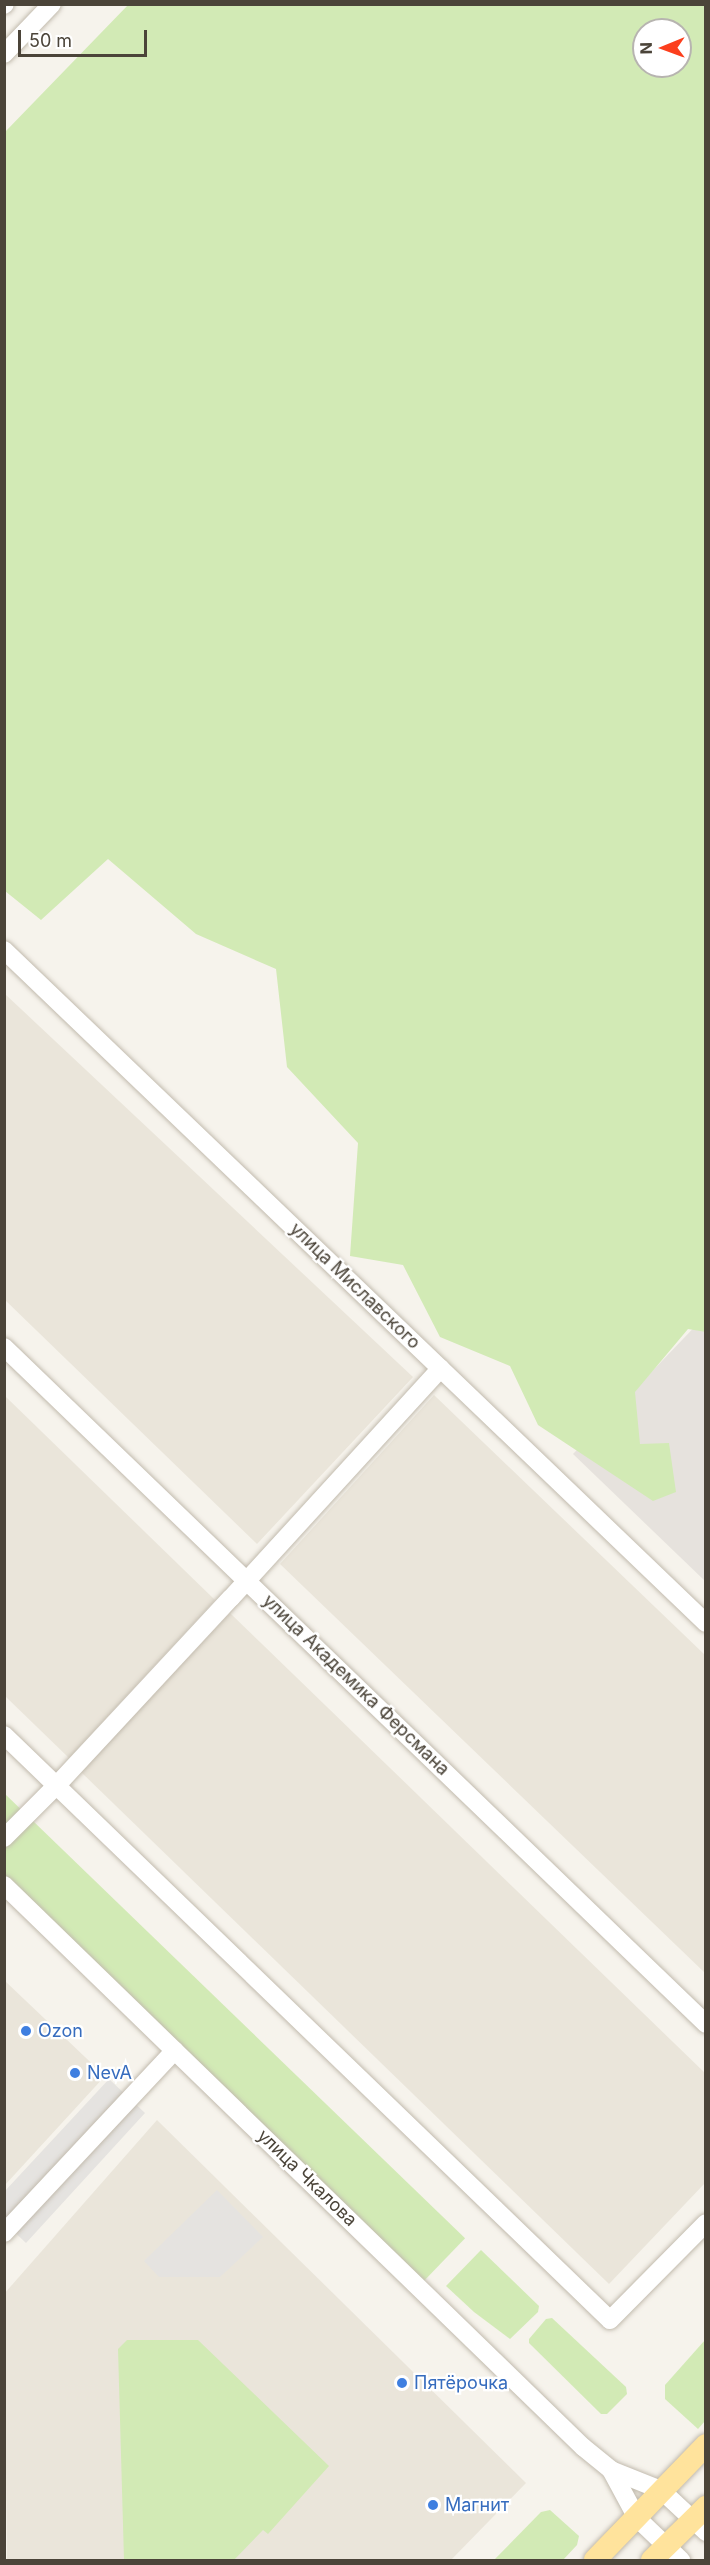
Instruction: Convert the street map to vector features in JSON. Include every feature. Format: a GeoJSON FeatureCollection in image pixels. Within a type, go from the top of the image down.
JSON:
{"type":"FeatureCollection","features":[{"type":"Feature","properties":{"kind":"main road"},"geometry":{"type":"LineString","coordinates":[[595,2560],[705,2445]]}},
{"type":"Feature","properties":{"kind":"main road"},"geometry":{"type":"LineString","coordinates":[[666,2556],[701,2520]]}},
{"type":"Feature","properties":{"kind":"street"},"geometry":{"type":"LineString","coordinates":[[4,54],[52,4]]}},
{"type":"Feature","properties":{"kind":"street","name":"улица Миславского"},"geometry":{"type":"LineString","coordinates":[[4,950],[705,1623]]}},
{"type":"Feature","properties":{"kind":"street","name":"улица Академика Ферсмана"},"geometry":{"type":"LineString","coordinates":[[4,1347],[248,1580],[705,2024]]}},
{"type":"Feature","properties":{"kind":"street"},"geometry":{"type":"LineString","coordinates":[[4,1838],[57,1785],[248,1580],[441,1368]]}},
{"type":"Feature","properties":{"kind":"street"},"geometry":{"type":"LineString","coordinates":[[4,1735],[610,2320],[705,2223]]}},
{"type":"Feature","properties":{"kind":"street","name":"улица Чкалова"},"geometry":{"type":"LineString","coordinates":[[4,1885],[517,2384],[611,2470],[637,2518],[666,2556]]}},
{"type":"Feature","properties":{"kind":"street"},"geometry":{"type":"LineString","coordinates":[[4,2233],[175,2050]]}},
{"type":"Feature","properties":{"kind":"street","name":"улица Чкалова"},"geometry":{"type":"LineString","coordinates":[[611,2470],[661,2490],[701,2520]]}},
{"type":"Feature","properties":{"kind":"shaded area"},"geometry":{"type":"Polygon","coordinates":[[[5,994],[413,1377],[257,1544],[5,1300],[5,994]]]}},
{"type":"Feature","properties":{"kind":"shaded area"},"geometry":{"type":"Polygon","coordinates":[[[705,1316],[705,1581],[573,1454],[705,1316]]]}},
{"type":"Feature","properties":{"kind":"shaded area"},"geometry":{"type":"Polygon","coordinates":[[[434,1395],[705,1655],[705,1973],[280,1564],[434,1395]]]}},
{"type":"Feature","properties":{"kind":"shaded area"},"geometry":{"type":"Polygon","coordinates":[[[5,1396],[215,1600],[69,1758],[5,1696],[5,1396]]]}},
{"type":"Feature","properties":{"kind":"shaded area"},"geometry":{"type":"Polygon","coordinates":[[[230,1613],[705,2073],[705,2183],[609,2284],[81,1772],[230,1613]]]}},
{"type":"Feature","properties":{"kind":"shaded area"},"geometry":{"type":"Polygon","coordinates":[[[5,1981],[105,2076],[4,2185],[5,1981]]]}},
{"type":"Feature","properties":{"kind":"shaded area"},"geometry":{"type":"Polygon","coordinates":[[[109,2079],[145,2113],[26,2243],[5,2223],[4,2192],[109,2079]]]}},
{"type":"Feature","properties":{"kind":"shaded area"},"geometry":{"type":"Polygon","coordinates":[[[157,2120],[526,2483],[451,2560],[7,2560],[4,2294],[157,2120]]]}},
{"type":"Feature","properties":{"kind":"shaded area"},"geometry":{"type":"Polygon","coordinates":[[[217,2190],[263,2237],[220,2277],[159,2277],[144,2261],[217,2190]]]}},
{"type":"Feature","properties":{"kind":"green space"},"geometry":{"type":"Polygon","coordinates":[[[128,5],[705,5],[706,1332],[688,1329],[635,1392],[640,1444],[669,1443],[676,1492],[653,1501],[538,1425],[510,1366],[440,1337],[403,1265],[350,1256],[358,1143],[287,1067],[276,969],[196,934],[108,859],[41,920],[5,891],[5,132],[128,5]]]}},
{"type":"Feature","properties":{"kind":"green space"},"geometry":{"type":"Polygon","coordinates":[[[4,1793],[465,2238],[418,2287],[4,1888],[4,1793]]]}},
{"type":"Feature","properties":{"kind":"green space"},"geometry":{"type":"Polygon","coordinates":[[[481,2250],[539,2306],[538,2312],[510,2339],[474,2312],[446,2286],[481,2250]]]}},
{"type":"Feature","properties":{"kind":"green space"},"geometry":{"type":"Polygon","coordinates":[[[552,2318],[626,2387],[627,2394],[607,2414],[601,2414],[529,2343],[529,2339],[546,2319],[552,2318]]]}},
{"type":"Feature","properties":{"kind":"green space"},"geometry":{"type":"Polygon","coordinates":[[[127,2340],[198,2340],[329,2466],[268,2534],[263,2530],[234,2560],[124,2560],[118,2349],[127,2340]]]}},
{"type":"Feature","properties":{"kind":"green space"},"geometry":{"type":"Polygon","coordinates":[[[705,2340],[705,2421],[698,2429],[665,2399],[665,2385],[705,2340]]]}},
{"type":"Feature","properties":{"kind":"green space"},"geometry":{"type":"Polygon","coordinates":[[[550,2510],[579,2536],[577,2545],[563,2560],[494,2560],[541,2512],[550,2510]]]}},
{"type":"Feature","properties":{"kind":"place","name":"Ozon"},"geometry":{"type":"Point","coordinates":[26,2031]}},
{"type":"Feature","properties":{"kind":"place","name":"NevA"},"geometry":{"type":"Point","coordinates":[75,2073]}},
{"type":"Feature","properties":{"kind":"place","name":"Пятёрочка"},"geometry":{"type":"Point","coordinates":[402,2383]}},
{"type":"Feature","properties":{"kind":"place","name":"Магнит"},"geometry":{"type":"Point","coordinates":[433,2505]}}]}
